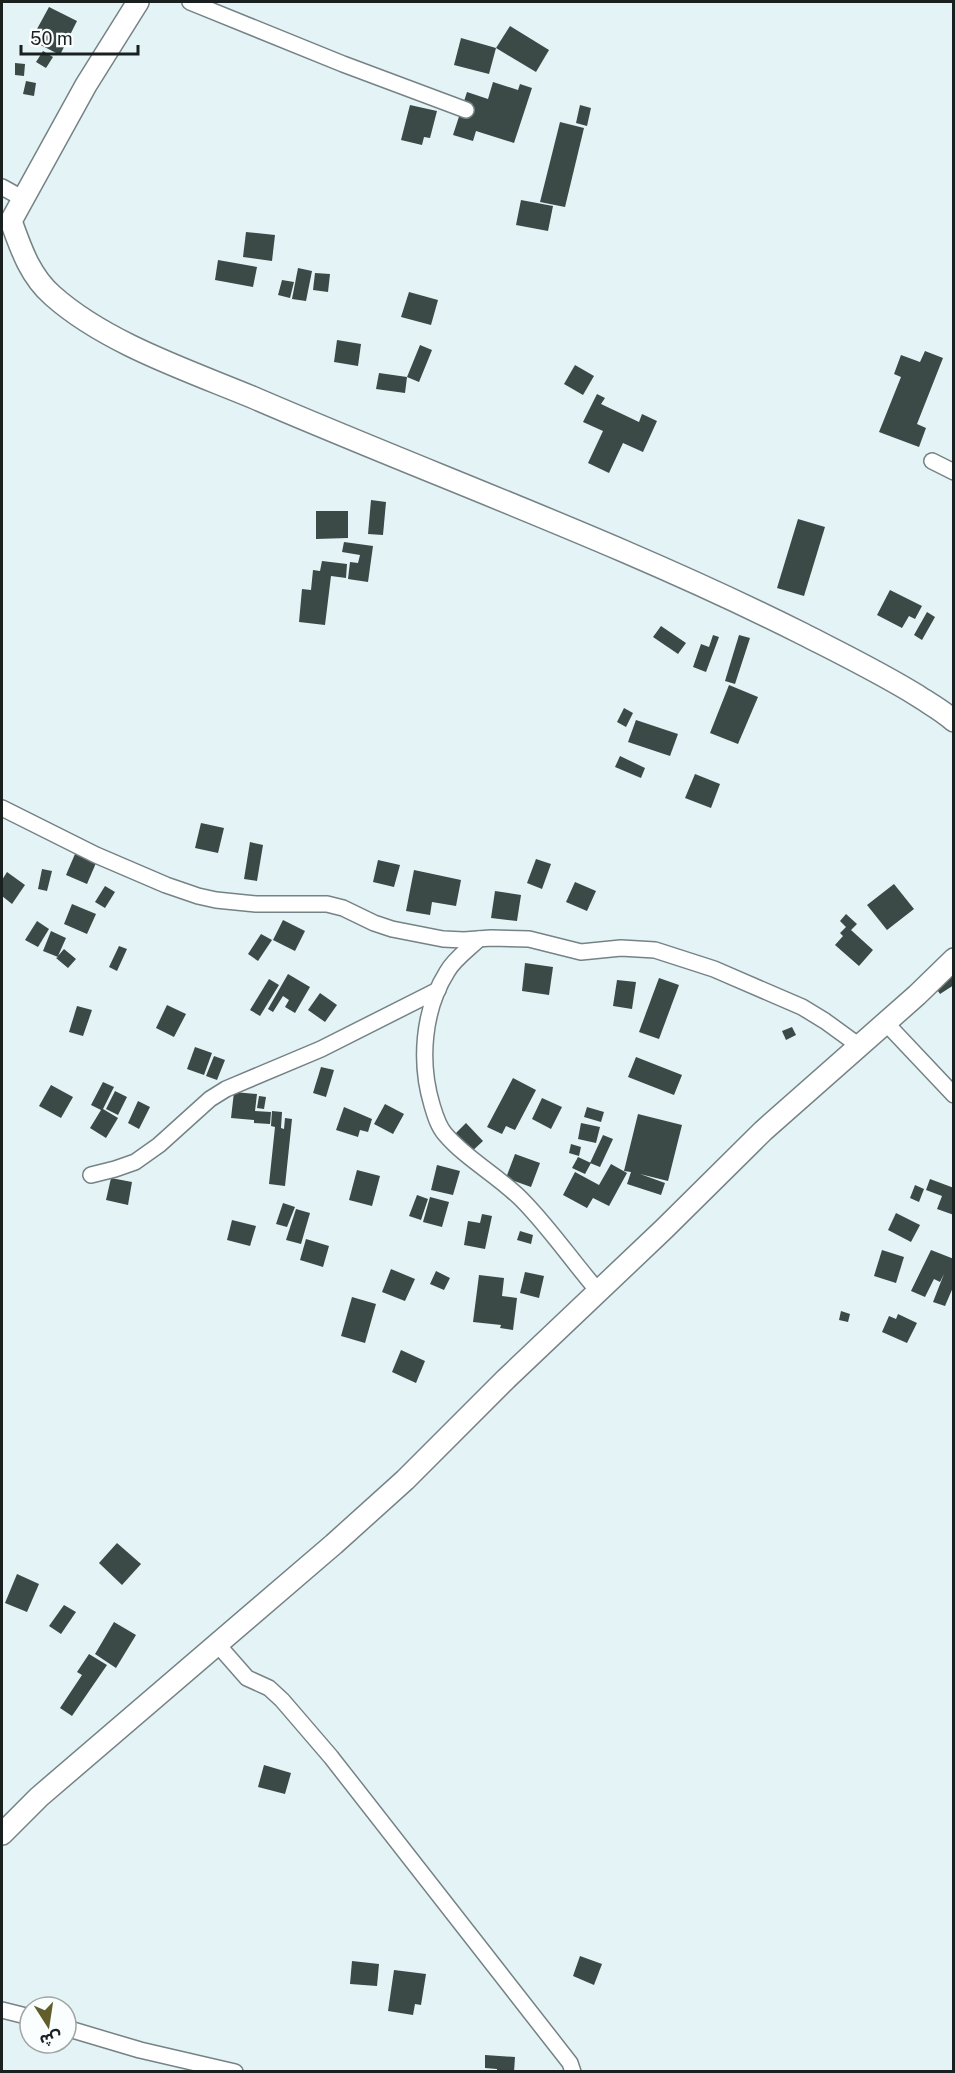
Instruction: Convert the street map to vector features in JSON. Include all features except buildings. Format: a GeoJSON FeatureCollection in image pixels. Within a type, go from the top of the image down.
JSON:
{"type":"FeatureCollection","features":[{"type":"Feature","properties":{"kind":"street"},"geometry":{"type":"LineString","coordinates":[[138,2],[86,85],[6,224],[29,267],[52,296],[77,315],[142,351],[604,543],[760,612],[895,682],[954,721]]}},
{"type":"Feature","properties":{"kind":"street"},"geometry":{"type":"LineString","coordinates":[[190,2],[342,64],[466,110]]}},
{"type":"Feature","properties":{"kind":"street"},"geometry":{"type":"LineString","coordinates":[[2,187],[22,198]]}},
{"type":"Feature","properties":{"kind":"street"},"geometry":{"type":"LineString","coordinates":[[933,461],[954,472]]}},
{"type":"Feature","properties":{"kind":"street"},"geometry":{"type":"LineString","coordinates":[[2,808],[96,855],[198,896],[234,903],[327,904],[343,908],[392,929],[443,939],[529,939],[581,952],[621,948],[655,950],[706,966],[802,1007],[858,1045]]}},
{"type":"Feature","properties":{"kind":"street"},"geometry":{"type":"LineString","coordinates":[[479,939],[448,970],[438,990],[427,1028],[424,1060],[429,1096],[437,1121],[444,1133],[472,1160],[523,1201],[598,1291]]}},
{"type":"Feature","properties":{"kind":"street"},"geometry":{"type":"LineString","coordinates":[[2,1834],[39,1797],[218,1645],[405,1480],[506,1379],[763,1131],[916,995],[954,958]]}},
{"type":"Feature","properties":{"kind":"street"},"geometry":{"type":"LineString","coordinates":[[91,1175],[135,1162],[159,1145],[210,1099],[226,1089],[321,1049],[438,990]]}},
{"type":"Feature","properties":{"kind":"street"},"geometry":{"type":"LineString","coordinates":[[885,1022],[954,1095]]}},
{"type":"Feature","properties":{"kind":"street"},"geometry":{"type":"LineString","coordinates":[[218,1645],[247,1678],[269,1688],[282,1700],[331,1757],[465,1932],[539,2022],[570,2063],[573,2072]]}},
{"type":"Feature","properties":{"kind":"street"},"geometry":{"type":"LineString","coordinates":[[2,2010],[18,2015]]}},
{"type":"Feature","properties":{"kind":"street"},"geometry":{"type":"LineString","coordinates":[[78,2032],[140,2050],[235,2072]]}}]}
